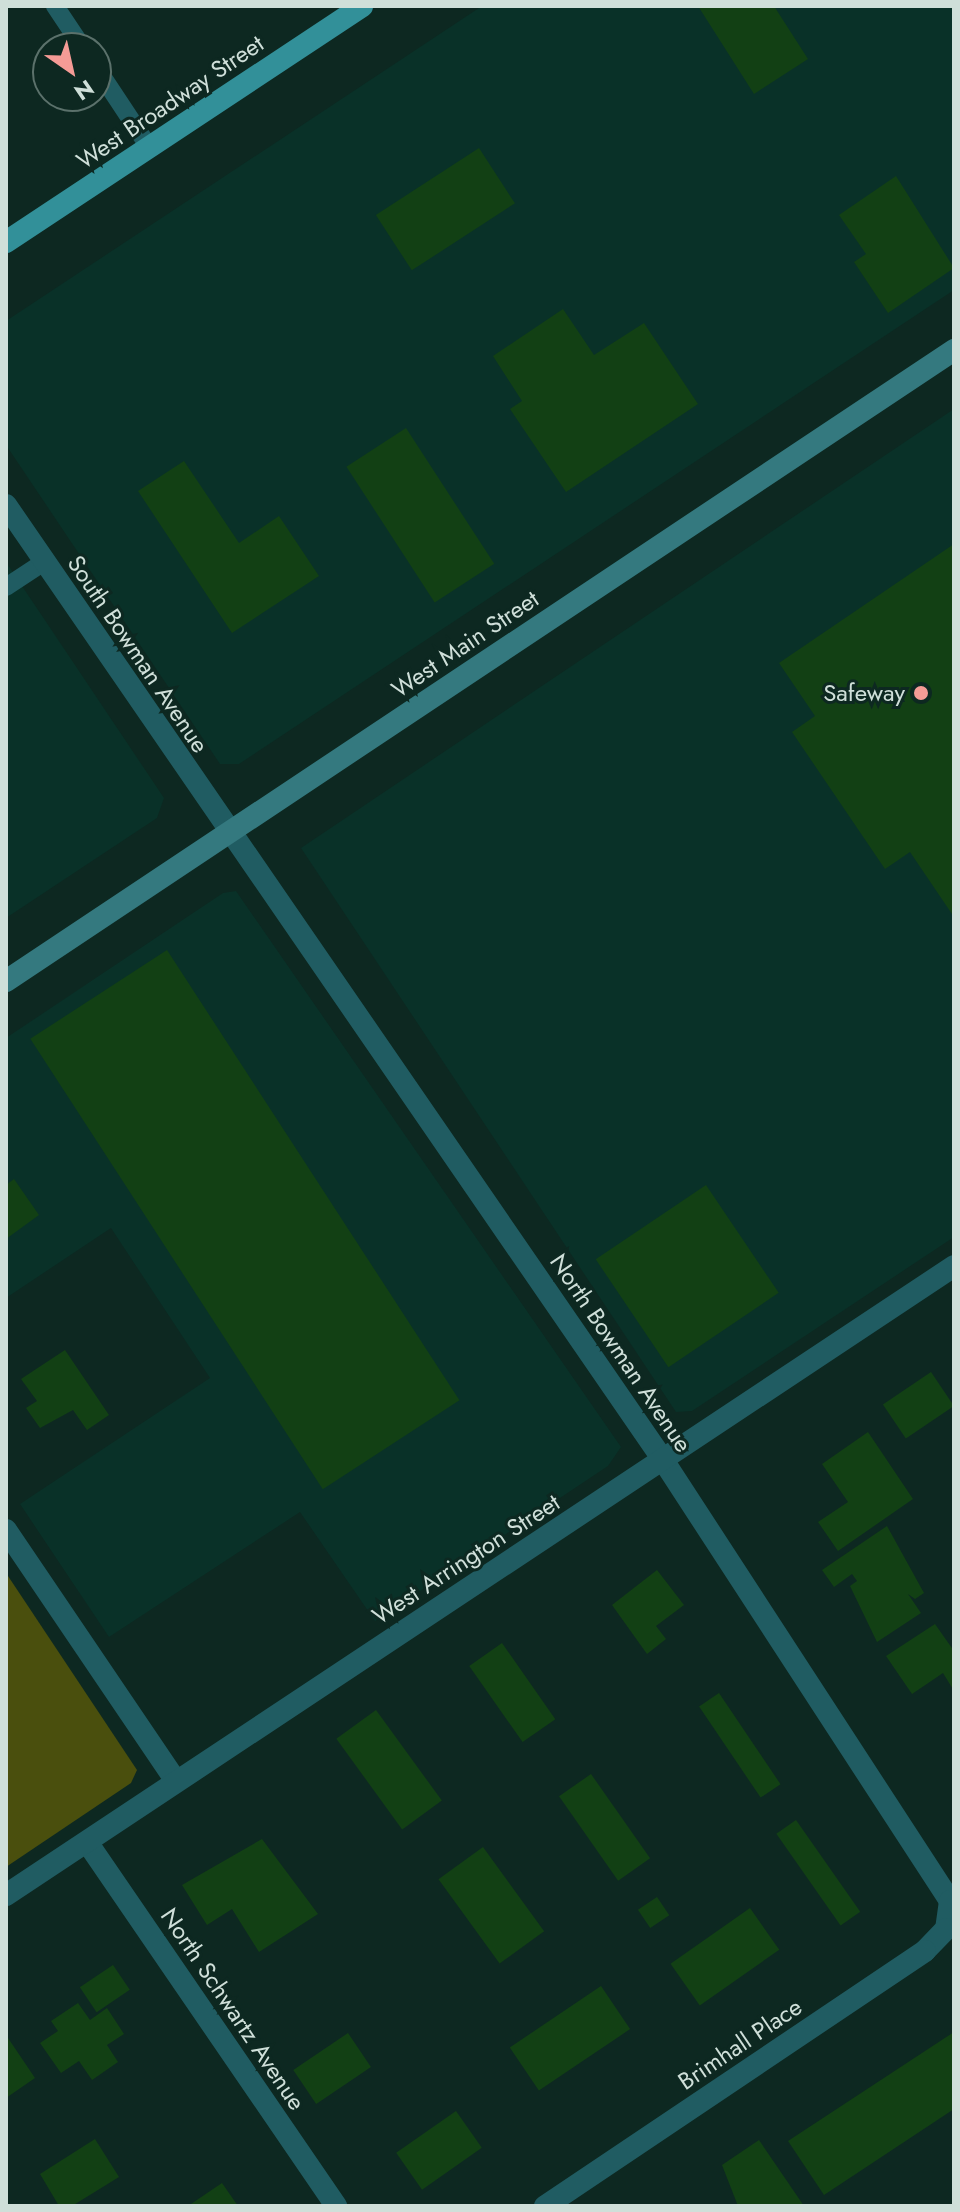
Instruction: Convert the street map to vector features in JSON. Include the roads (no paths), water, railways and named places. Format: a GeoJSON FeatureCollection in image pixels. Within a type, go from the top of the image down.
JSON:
{"type":"FeatureCollection","features":[{"type":"Feature","properties":{"kind":"main road","name":"West Broadway Street"},"geometry":{"type":"LineString","coordinates":[[6,242],[362,6]]}},
{"type":"Feature","properties":{"kind":"main road","name":"West Main Street"},"geometry":{"type":"LineString","coordinates":[[6,981],[954,350]]}},
{"type":"Feature","properties":{"kind":"street","name":"South Bowman Avenue"},"geometry":{"type":"LineString","coordinates":[[6,505],[228,833]]}},
{"type":"Feature","properties":{"kind":"street","name":"North Bowman Avenue"},"geometry":{"type":"LineString","coordinates":[[228,833],[663,1460],[938,1873],[951,1914]]}},
{"type":"Feature","properties":{"kind":"street","name":"West Arrington Street"},"geometry":{"type":"LineString","coordinates":[[6,1895],[954,1266]]}},
{"type":"Feature","properties":{"kind":"street"},"geometry":{"type":"LineString","coordinates":[[6,1530],[176,1781]]}},
{"type":"Feature","properties":{"kind":"street","name":"North Schwartz Avenue"},"geometry":{"type":"LineString","coordinates":[[87,1842],[336,2206]]}},
{"type":"Feature","properties":{"kind":"street","name":"Brimhall Place"},"geometry":{"type":"LineString","coordinates":[[545,2206],[925,1951],[951,1914]]}},
{"type":"Feature","properties":{"kind":"lane"},"geometry":{"type":"LineString","coordinates":[[55,6],[72,32]]}},
{"type":"Feature","properties":{"kind":"lane"},"geometry":{"type":"LineString","coordinates":[[112,91],[149,147]]}},
{"type":"Feature","properties":{"kind":"lane"},"geometry":{"type":"LineString","coordinates":[[6,587],[44,562]]}},
{"type":"Feature","properties":{"kind":"place","name":"Safeway"},"geometry":{"type":"Point","coordinates":[921,693]}}]}
